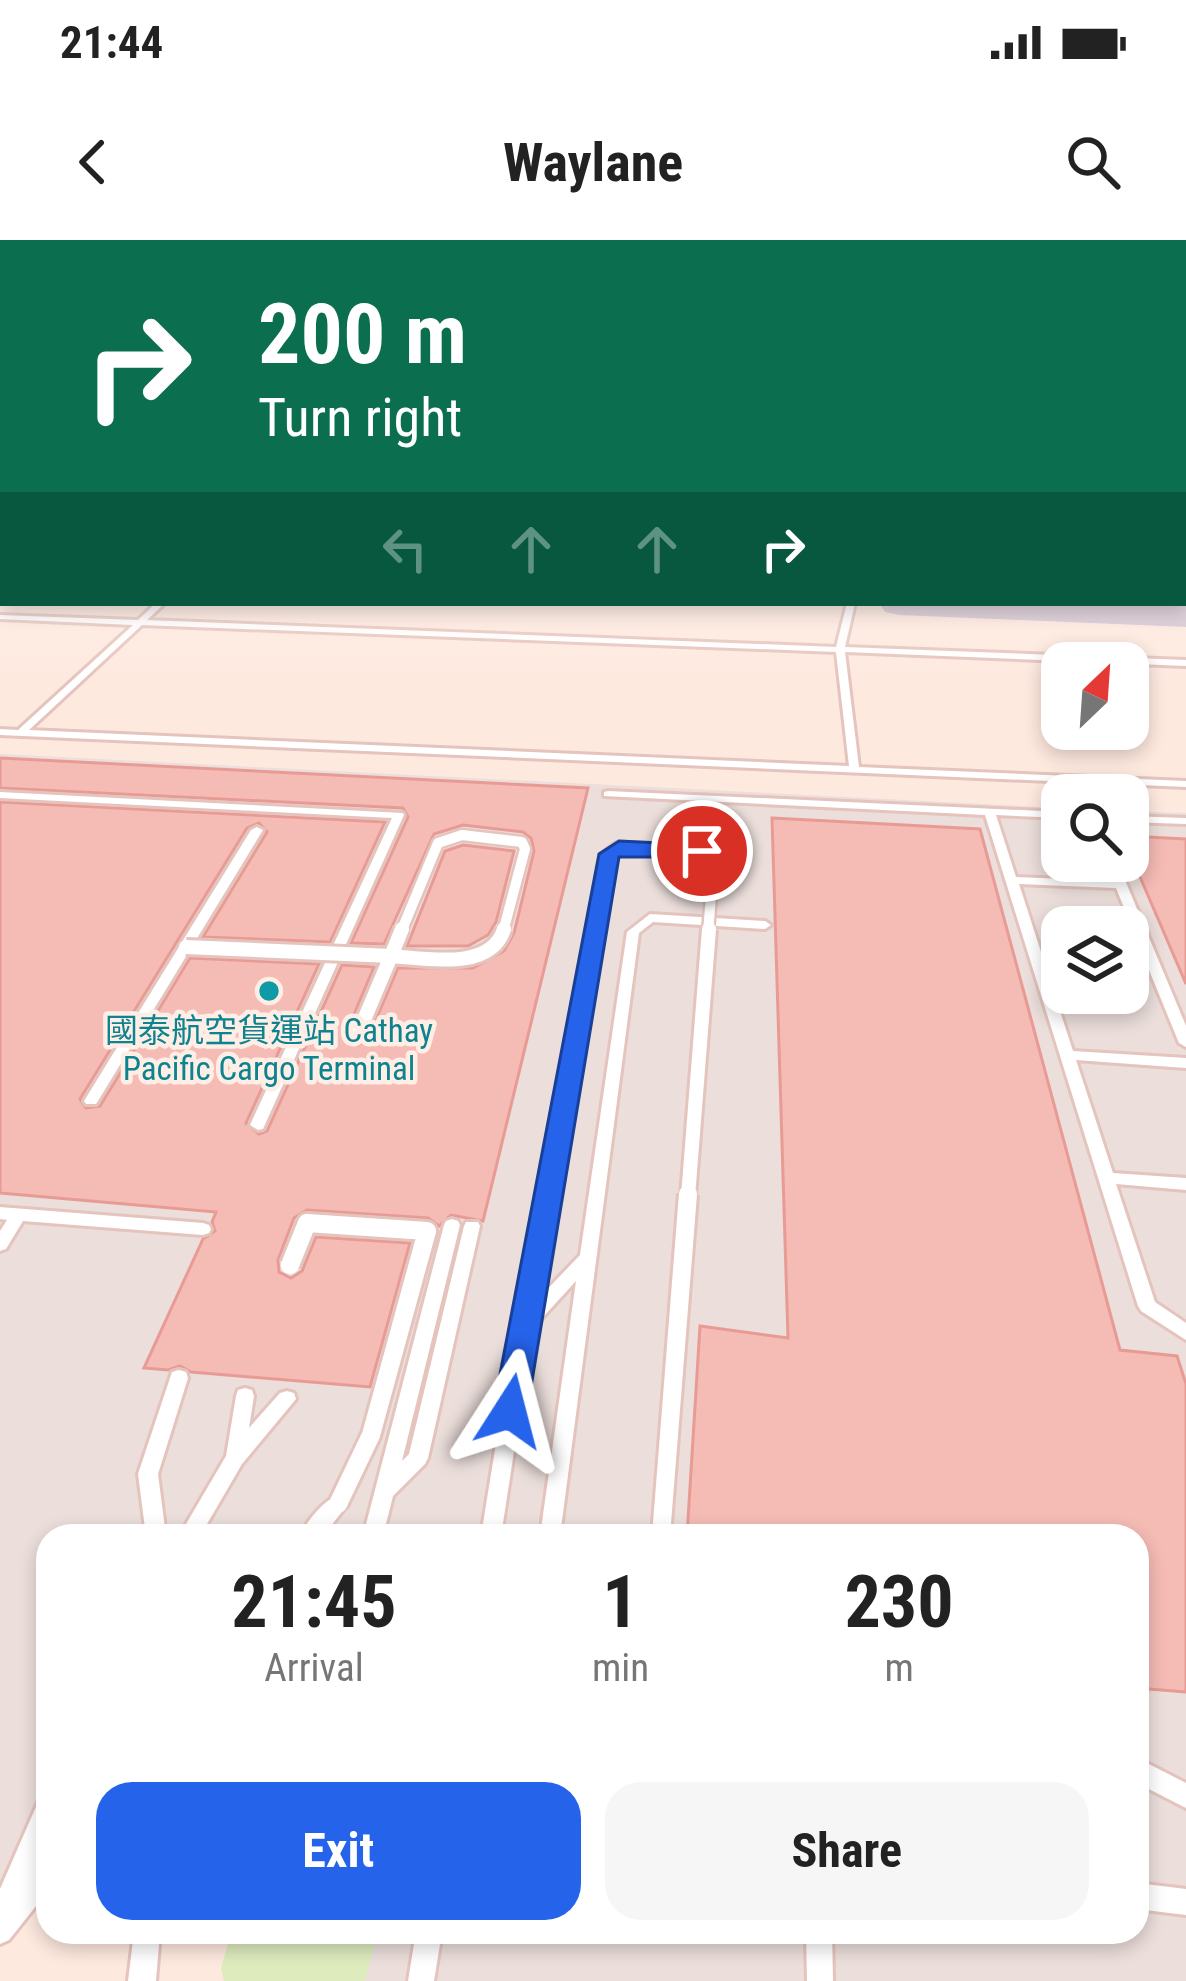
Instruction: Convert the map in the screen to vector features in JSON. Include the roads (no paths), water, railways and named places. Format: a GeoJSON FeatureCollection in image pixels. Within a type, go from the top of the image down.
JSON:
{"type":"FeatureCollection","features":[{"type":"Feature","properties":{"kind":"lane"},"geometry":{"type":"LineString","coordinates":[[20,733],[157,606]]}},
{"type":"Feature","properties":{"kind":"lane"},"geometry":{"type":"LineString","coordinates":[[849,606],[840,650],[854,769]]}},
{"type":"Feature","properties":{"kind":"lane"},"geometry":{"type":"LineString","coordinates":[[0,616],[1186,663]]}},
{"type":"Feature","properties":{"kind":"lane"},"geometry":{"type":"LineString","coordinates":[[0,732],[1041,777]]}},
{"type":"Feature","properties":{"kind":"lane"},"geometry":{"type":"LineString","coordinates":[[1149,782],[1186,784]]}},
{"type":"Feature","properties":{"kind":"lane"},"geometry":{"type":"LineString","coordinates":[[608,794],[1041,814]]}},
{"type":"Feature","properties":{"kind":"lane"},"geometry":{"type":"LineString","coordinates":[[0,795],[399,815],[258,1125]]}},
{"type":"Feature","properties":{"kind":"lane"},"geometry":{"type":"LineString","coordinates":[[990,812],[1147,1306],[1186,1333]]}},
{"type":"Feature","properties":{"kind":"lane"},"geometry":{"type":"LineString","coordinates":[[1149,820],[1186,821]]}},
{"type":"Feature","properties":{"kind":"lane"},"geometry":{"type":"LineString","coordinates":[[91,1101],[257,830]]}},
{"type":"Feature","properties":{"kind":"lane"},"geometry":{"type":"LineString","coordinates":[[186,946],[276,951],[322,952],[344,954],[389,956],[412,956],[457,958],[487,952],[502,938],[525,849],[522,842],[462,835],[437,843],[398,936],[390,956],[382,975],[358,1034]]}},
{"type":"Feature","properties":{"kind":"lane"},"geometry":{"type":"LineString","coordinates":[[493,1524],[523,1327],[609,854],[619,847],[702,851],[714,860],[662,1524]]}},
{"type":"Feature","properties":{"kind":"lane"},"geometry":{"type":"LineString","coordinates":[[1012,880],[1121,885]]}},
{"type":"Feature","properties":{"kind":"lane"},"geometry":{"type":"LineString","coordinates":[[1120,882],[1186,1043]]}},
{"type":"Feature","properties":{"kind":"lane"},"geometry":{"type":"LineString","coordinates":[[552,1524],[633,932],[650,918],[765,926]]}},
{"type":"Feature","properties":{"kind":"lane"},"geometry":{"type":"LineString","coordinates":[[1036,958],[1041,958]]}},
{"type":"Feature","properties":{"kind":"lane"},"geometry":{"type":"LineString","coordinates":[[1149,965],[1154,965]]}},
{"type":"Feature","properties":{"kind":"lane"},"geometry":{"type":"LineString","coordinates":[[1067,1055],[1186,1063]]}},
{"type":"Feature","properties":{"kind":"lane"},"geometry":{"type":"LineString","coordinates":[[1106,1178],[1186,1184]]}},
{"type":"Feature","properties":{"kind":"lane"},"geometry":{"type":"LineString","coordinates":[[0,1245],[9,1214],[203,1229]]}},
{"type":"Feature","properties":{"kind":"lane"},"geometry":{"type":"LineString","coordinates":[[290,1265],[308,1223],[428,1232],[371,1435],[338,1504],[320,1524]]}},
{"type":"Feature","properties":{"kind":"lane"},"geometry":{"type":"LineString","coordinates":[[376,1524],[406,1400],[462,1225],[418,1458],[384,1492]]}},
{"type":"Feature","properties":{"kind":"lane"},"geometry":{"type":"LineString","coordinates":[[523,1327],[587,1258]]}},
{"type":"Feature","properties":{"kind":"lane"},"geometry":{"type":"LineString","coordinates":[[154,1524],[148,1474],[179,1378]]}},
{"type":"Feature","properties":{"kind":"lane"},"geometry":{"type":"LineString","coordinates":[[235,1458],[245,1396]]}},
{"type":"Feature","properties":{"kind":"lane"},"geometry":{"type":"LineString","coordinates":[[196,1524],[235,1458],[287,1399]]}},
{"type":"Feature","properties":{"kind":"lane"},"geometry":{"type":"LineString","coordinates":[[1149,1776],[1186,1796]]}},
{"type":"Feature","properties":{"kind":"lane"},"geometry":{"type":"LineString","coordinates":[[0,1919],[36,1836]]}},
{"type":"Feature","properties":{"kind":"lane"},"geometry":{"type":"LineString","coordinates":[[0,1931],[36,1885]]}},
{"type":"Feature","properties":{"kind":"lane"},"geometry":{"type":"LineString","coordinates":[[1149,1897],[1186,1902]]}},
{"type":"Feature","properties":{"kind":"lane"},"geometry":{"type":"LineString","coordinates":[[142,1981],[147,1944]]}},
{"type":"Feature","properties":{"kind":"lane"},"geometry":{"type":"LineString","coordinates":[[421,1981],[427,1944]]}},
{"type":"Feature","properties":{"kind":"lane"},"geometry":{"type":"LineString","coordinates":[[819,1944],[820,1979]]}},
{"type":"Feature","properties":{"kind":"place","name":"國泰航空貨運站 Cathay Pacific Cargo Terminal"},"geometry":{"type":"Point","coordinates":[269,991]}}]}
